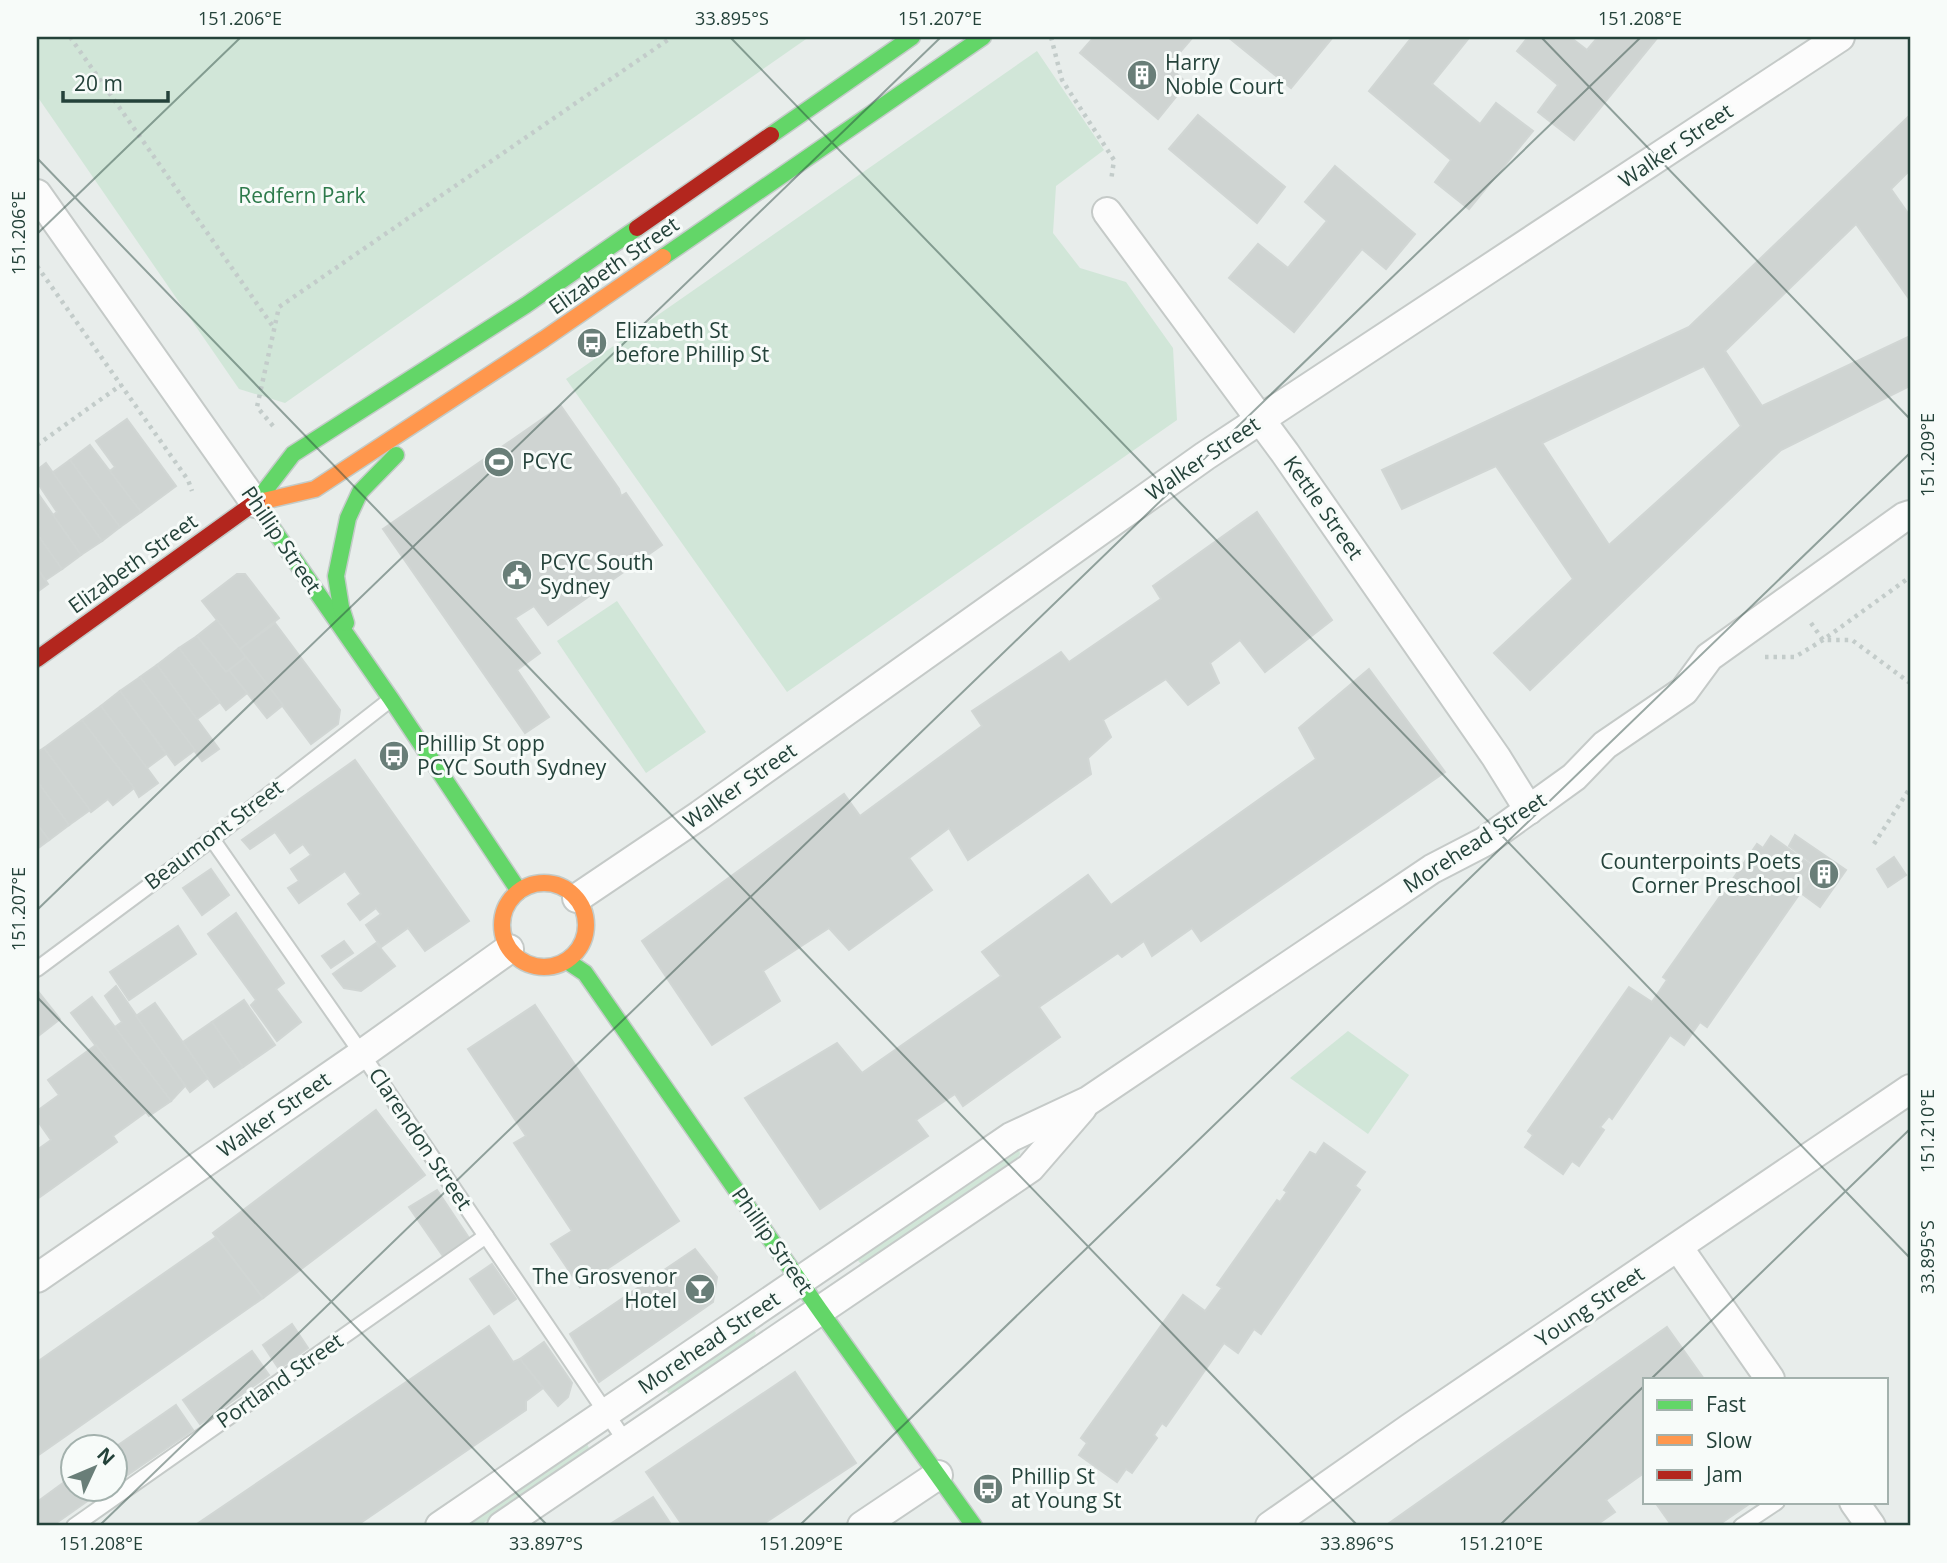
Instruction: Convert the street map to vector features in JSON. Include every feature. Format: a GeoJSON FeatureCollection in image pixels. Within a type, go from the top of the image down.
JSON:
{"type":"FeatureCollection","features":[{"type":"Feature","properties":{"kind":"main road","name":"Elizabeth Street"},"geometry":{"type":"LineString","coordinates":[[37,659],[255,503],[293,454],[527,305],[912,37]]}},
{"type":"Feature","properties":{"kind":"main road","name":"Elizabeth Street"},"geometry":{"type":"LineString","coordinates":[[255,503],[315,489],[544,339],[983,37]]}},
{"type":"Feature","properties":{"kind":"main road"},"geometry":{"type":"LineString","coordinates":[[353,645],[341,607],[336,576],[348,518],[360,492],[408,443],[434,410]]}},
{"type":"Feature","properties":{"kind":"main road","name":"Phillip Street"},"geometry":{"type":"LineString","coordinates":[[255,503],[391,699],[519,891]]}},
{"type":"Feature","properties":{"kind":"main road"},"geometry":{"type":"LineString","coordinates":[[555,884],[567,889],[577,898],[584,910],[584,938],[578,951],[567,961],[542,967],[530,964],[509,949],[502,924],[504,912],[519,891],[530,885],[555,884]]}},
{"type":"Feature","properties":{"kind":"main road","name":"Phillip Street"},"geometry":{"type":"LineString","coordinates":[[567,961],[585,974],[974,1526]]}},
{"type":"Feature","properties":{"kind":"street","name":"Walker Street"},"geometry":{"type":"LineString","coordinates":[[577,898],[700,815],[1205,456],[1840,37]]}},
{"type":"Feature","properties":{"kind":"street","name":"Phillip Street"},"geometry":{"type":"LineString","coordinates":[[37,194],[255,503]]}},
{"type":"Feature","properties":{"kind":"street","name":"Kettle Street"},"geometry":{"type":"LineString","coordinates":[[1107,212],[1261,420],[1496,757],[1529,810]]}},
{"type":"Feature","properties":{"kind":"street","name":"Morehead Street"},"geometry":{"type":"LineString","coordinates":[[440,1526],[1011,1137],[1088,1101],[1432,869],[1484,842],[1574,777],[1605,745],[1684,691],[1709,657],[1910,515]]}},
{"type":"Feature","properties":{"kind":"street","name":"Walker Street"},"geometry":{"type":"LineString","coordinates":[[37,1278],[509,949]]}},
{"type":"Feature","properties":{"kind":"street","name":"Young Street"},"geometry":{"type":"LineString","coordinates":[[1270,1526],[1421,1420],[1910,1089]]}},
{"type":"Feature","properties":{"kind":"street","name":"Morehead Street"},"geometry":{"type":"LineString","coordinates":[[502,1526],[1030,1168],[1088,1101]]}},
{"type":"Feature","properties":{"kind":"street"},"geometry":{"type":"LineString","coordinates":[[1678,1247],[1769,1378]]}},
{"type":"Feature","properties":{"kind":"street"},"geometry":{"type":"LineString","coordinates":[[862,1526],[938,1475]]}},
{"type":"Feature","properties":{"kind":"street"},"geometry":{"type":"LineString","coordinates":[[1855,1504],[1871,1526]]}},
{"type":"Feature","properties":{"kind":"lane","name":"Beaumont Street"},"geometry":{"type":"LineString","coordinates":[[37,969],[212,839],[391,699]]}},
{"type":"Feature","properties":{"kind":"lane","name":"Clarendon Street"},"geometry":{"type":"LineString","coordinates":[[212,839],[626,1441]]}},
{"type":"Feature","properties":{"kind":"lane","name":"Portland Street"},"geometry":{"type":"LineString","coordinates":[[74,1526],[486,1237]]}},
{"type":"Feature","properties":{"kind":"lane"},"geometry":{"type":"LineString","coordinates":[[1741,1526],[1774,1504]]}},
{"type":"Feature","properties":{"kind":"path"},"geometry":{"type":"LineString","coordinates":[[69,37],[274,329]]}},
{"type":"Feature","properties":{"kind":"path"},"geometry":{"type":"LineString","coordinates":[[293,454],[257,407],[279,307],[672,37]]}},
{"type":"Feature","properties":{"kind":"path"},"geometry":{"type":"LineString","coordinates":[[1051,37],[1062,80],[1114,160],[1107,212]]}},
{"type":"Feature","properties":{"kind":"path"},"geometry":{"type":"LineString","coordinates":[[37,266],[188,480],[192,491]]}},
{"type":"Feature","properties":{"kind":"path"},"geometry":{"type":"LineString","coordinates":[[37,445],[121,385]]}},
{"type":"Feature","properties":{"kind":"path"},"geometry":{"type":"LineString","coordinates":[[1758,657],[1795,657],[1910,577]]}},
{"type":"Feature","properties":{"kind":"path"},"geometry":{"type":"LineString","coordinates":[[1792,597],[1823,640]]}},
{"type":"Feature","properties":{"kind":"path"},"geometry":{"type":"LineString","coordinates":[[1823,640],[1852,640],[1910,683]]}},
{"type":"Feature","properties":{"kind":"path"},"geometry":{"type":"LineString","coordinates":[[1874,844],[1910,788]]}},
{"type":"Feature","properties":{"kind":"green space","name":"Redfern Park"},"geometry":{"type":"Polygon","coordinates":[[[37,37],[809,37],[285,403],[239,389],[37,96],[37,37]]]}},
{"type":"Feature","properties":{"kind":"green space"},"geometry":{"type":"Polygon","coordinates":[[[1037,51],[1104,150],[1056,186],[1053,233],[1080,268],[1126,282],[1173,348],[1177,420],[787,692],[566,379],[1037,51]]]}},
{"type":"Feature","properties":{"kind":"green space"},"geometry":{"type":"Polygon","coordinates":[[[617,601],[706,732],[646,773],[557,641],[617,601]]]}},
{"type":"Feature","properties":{"kind":"green space"},"geometry":{"type":"Polygon","coordinates":[[[1348,1031],[1409,1075],[1368,1134],[1290,1078],[1348,1031]]]}},
{"type":"Feature","properties":{"kind":"green space"},"geometry":{"type":"Polygon","coordinates":[[[1011,1148],[1019,1148],[1018,1157],[863,1263],[856,1258],[1011,1148]]]}},
{"type":"Feature","properties":{"kind":"green space"},"geometry":{"type":"Polygon","coordinates":[[[753,1329],[756,1333],[754,1337],[668,1393],[665,1386],[753,1329]]]}},
{"type":"Feature","properties":{"kind":"green space"},"geometry":{"type":"Polygon","coordinates":[[[586,1442],[588,1453],[479,1526],[456,1526],[586,1442]]]}},
{"type":"Feature","properties":{"kind":"building","name":"Harry Noble Court"},"geometry":{"type":"Polygon","coordinates":[[[1094,37],[1193,37],[1168,66],[1187,83],[1158,119],[1080,53],[1094,37]]]}},
{"type":"Feature","properties":{"kind":"building","name":"Harry Noble Court"},"geometry":{"type":"Polygon","coordinates":[[[1228,37],[1333,37],[1291,88],[1228,37]]]}},
{"type":"Feature","properties":{"kind":"building"},"geometry":{"type":"Polygon","coordinates":[[[1412,37],[1466,37],[1468,39],[1432,84],[1480,124],[1496,103],[1533,131],[1469,209],[1435,182],[1451,160],[1369,91],[1412,37]]]}},
{"type":"Feature","properties":{"kind":"building"},"geometry":{"type":"Polygon","coordinates":[[[1528,37],[1570,37],[1587,50],[1598,37],[1658,37],[1574,140],[1538,112],[1558,85],[1517,51],[1528,37]]]}},
{"type":"Feature","properties":{"kind":"building"},"geometry":{"type":"Polygon","coordinates":[[[1198,115],[1285,187],[1257,223],[1169,149],[1198,115]]]}},
{"type":"Feature","properties":{"kind":"building"},"geometry":{"type":"Polygon","coordinates":[[[1910,115],[1910,170],[1891,189],[1910,216],[1910,300],[1856,224],[1725,351],[1762,406],[1910,336],[1910,386],[1781,450],[1530,690],[1494,653],[1573,579],[1496,466],[1402,509],[1382,470],[1689,327],[1910,115]],[[1704,366],[1542,443],[1609,545],[1741,426],[1704,366]]]}},
{"type":"Feature","properties":{"kind":"building"},"geometry":{"type":"Polygon","coordinates":[[[1335,166],[1415,234],[1386,269],[1362,249],[1294,332],[1229,278],[1258,244],[1288,268],[1327,221],[1305,202],[1335,166]]]}},
{"type":"Feature","properties":{"kind":"building","name":"PCYC South Sydney"},"geometry":{"type":"Polygon","coordinates":[[[561,406],[619,489],[621,496],[626,493],[662,545],[548,625],[534,606],[515,618],[540,653],[517,670],[549,717],[525,733],[383,529],[561,406]]]}},
{"type":"Feature","properties":{"kind":"building"},"geometry":{"type":"Polygon","coordinates":[[[127,419],[176,486],[141,512],[110,471],[115,467],[96,441],[127,419]]]}},
{"type":"Feature","properties":{"kind":"building"},"geometry":{"type":"Polygon","coordinates":[[[90,445],[141,512],[120,527],[70,460],[90,445]]]}},
{"type":"Feature","properties":{"kind":"building"},"geometry":{"type":"Polygon","coordinates":[[[70,460],[120,527],[102,541],[52,473],[70,460]]]}},
{"type":"Feature","properties":{"kind":"building"},"geometry":{"type":"Polygon","coordinates":[[[46,463],[102,541],[81,555],[53,515],[57,512],[37,482],[37,470],[46,463]]]}},
{"type":"Feature","properties":{"kind":"building"},"geometry":{"type":"Polygon","coordinates":[[[37,492],[81,555],[62,569],[37,534],[37,492]]]}},
{"type":"Feature","properties":{"kind":"building"},"geometry":{"type":"Polygon","coordinates":[[[1257,512],[1332,620],[1265,672],[1240,640],[1210,663],[1219,683],[1188,705],[1166,679],[1103,720],[1111,737],[1088,758],[1091,774],[968,860],[949,828],[909,858],[932,890],[849,950],[829,928],[763,971],[780,1001],[712,1045],[642,941],[844,794],[860,816],[982,726],[972,711],[1061,652],[1069,662],[1161,599],[1153,586],[1257,512]]]}},
{"type":"Feature","properties":{"kind":"building"},"geometry":{"type":"Polygon","coordinates":[[[37,534],[62,569],[46,580],[37,568],[37,534]]]}},
{"type":"Feature","properties":{"kind":"building"},"geometry":{"type":"Polygon","coordinates":[[[37,568],[48,584],[37,592],[37,568]]]}},
{"type":"Feature","properties":{"kind":"building"},"geometry":{"type":"Polygon","coordinates":[[[237,574],[245,574],[279,618],[240,649],[202,601],[237,574]]]}},
{"type":"Feature","properties":{"kind":"building"},"geometry":{"type":"Polygon","coordinates":[[[217,620],[246,657],[226,672],[197,636],[217,620]]]}},
{"type":"Feature","properties":{"kind":"building"},"geometry":{"type":"Polygon","coordinates":[[[275,623],[340,710],[338,724],[311,744],[240,649],[275,623]]]}},
{"type":"Feature","properties":{"kind":"building"},"geometry":{"type":"Polygon","coordinates":[[[197,636],[247,693],[226,710],[179,648],[197,636]]]}},
{"type":"Feature","properties":{"kind":"building"},"geometry":{"type":"Polygon","coordinates":[[[179,648],[220,702],[197,719],[157,665],[179,648]]]}},
{"type":"Feature","properties":{"kind":"building"},"geometry":{"type":"Polygon","coordinates":[[[246,657],[283,705],[267,718],[229,670],[246,657]]]}},
{"type":"Feature","properties":{"kind":"building"},"geometry":{"type":"Polygon","coordinates":[[[157,665],[219,749],[202,761],[140,677],[157,665]]]}},
{"type":"Feature","properties":{"kind":"building"},"geometry":{"type":"Polygon","coordinates":[[[1369,669],[1445,772],[1201,941],[1192,928],[1152,956],[1144,941],[1122,957],[1118,953],[1039,1007],[1060,1037],[963,1106],[955,1094],[916,1120],[928,1136],[820,1209],[745,1098],[837,1043],[862,1073],[1001,976],[982,952],[1088,875],[1111,905],[1316,759],[1299,728],[1369,669]]]}},
{"type":"Feature","properties":{"kind":"building"},"geometry":{"type":"Polygon","coordinates":[[[140,677],[195,750],[175,765],[120,691],[140,677]]]}},
{"type":"Feature","properties":{"kind":"building"},"geometry":{"type":"Polygon","coordinates":[[[120,691],[166,754],[147,768],[101,706],[120,691]]]}},
{"type":"Feature","properties":{"kind":"building"},"geometry":{"type":"Polygon","coordinates":[[[101,706],[158,783],[139,797],[82,720],[101,706]]]}},
{"type":"Feature","properties":{"kind":"building"},"geometry":{"type":"Polygon","coordinates":[[[82,720],[134,788],[113,805],[108,799],[91,812],[44,748],[82,720]]]}},
{"type":"Feature","properties":{"kind":"building"},"geometry":{"type":"Polygon","coordinates":[[[44,748],[90,810],[69,825],[37,781],[37,752],[44,748]]]}},
{"type":"Feature","properties":{"kind":"building"},"geometry":{"type":"Polygon","coordinates":[[[355,760],[469,921],[425,951],[408,928],[381,947],[366,925],[381,914],[376,908],[360,920],[348,904],[361,894],[345,871],[299,903],[288,888],[299,881],[291,869],[311,855],[303,844],[290,853],[275,832],[250,849],[242,840],[355,760]]]}},
{"type":"Feature","properties":{"kind":"building"},"geometry":{"type":"Polygon","coordinates":[[[37,781],[69,825],[49,840],[37,824],[37,781]]]}},
{"type":"Feature","properties":{"kind":"building"},"geometry":{"type":"Polygon","coordinates":[[[37,824],[49,840],[37,849],[37,824]]]}},
{"type":"Feature","properties":{"kind":"building","name":"Counterpoints Poets Corner Preschool"},"geometry":{"type":"Polygon","coordinates":[[[1795,835],[1846,870],[1820,907],[1801,893],[1809,883],[1803,879],[1813,864],[1789,846],[1795,835]]]}},
{"type":"Feature","properties":{"kind":"building"},"geometry":{"type":"Polygon","coordinates":[[[1771,836],[1811,865],[1801,879],[1807,883],[1707,1027],[1700,1022],[1684,1045],[1670,1035],[1612,1119],[1609,1116],[1600,1127],[1604,1130],[1579,1166],[1572,1161],[1563,1174],[1525,1147],[1533,1135],[1528,1131],[1629,987],[1652,1002],[1667,980],[1663,977],[1723,892],[1726,894],[1732,884],[1730,883],[1757,844],[1763,848],[1771,836]]]}},
{"type":"Feature","properties":{"kind":"building"},"geometry":{"type":"Polygon","coordinates":[[[1894,857],[1906,875],[1888,887],[1877,869],[1894,857]]]}},
{"type":"Feature","properties":{"kind":"building"},"geometry":{"type":"Polygon","coordinates":[[[211,869],[229,895],[202,915],[183,888],[211,869]]]}},
{"type":"Feature","properties":{"kind":"building"},"geometry":{"type":"Polygon","coordinates":[[[236,913],[284,983],[276,989],[301,1022],[277,1041],[251,1005],[256,1000],[208,934],[236,913]]]}},
{"type":"Feature","properties":{"kind":"building"},"geometry":{"type":"Polygon","coordinates":[[[178,926],[196,954],[129,1000],[110,972],[178,926]]]}},
{"type":"Feature","properties":{"kind":"building"},"geometry":{"type":"Polygon","coordinates":[[[344,941],[353,953],[331,968],[322,956],[344,941]]]}},
{"type":"Feature","properties":{"kind":"building"},"geometry":{"type":"Polygon","coordinates":[[[376,943],[395,966],[361,991],[344,988],[333,974],[376,943]]]}},
{"type":"Feature","properties":{"kind":"building"},"geometry":{"type":"Polygon","coordinates":[[[116,986],[185,1086],[171,1101],[115,1027],[122,1022],[105,996],[116,986]]]}},
{"type":"Feature","properties":{"kind":"building"},"geometry":{"type":"Polygon","coordinates":[[[37,990],[60,1019],[37,1037],[37,990]]]}},
{"type":"Feature","properties":{"kind":"building"},"geometry":{"type":"Polygon","coordinates":[[[92,997],[171,1101],[149,1116],[71,1013],[92,997]]]}},
{"type":"Feature","properties":{"kind":"building"},"geometry":{"type":"Polygon","coordinates":[[[244,1000],[275,1045],[243,1067],[212,1022],[244,1000]]]}},
{"type":"Feature","properties":{"kind":"building"},"geometry":{"type":"Polygon","coordinates":[[[155,1003],[208,1078],[190,1092],[136,1016],[155,1003]]]}},
{"type":"Feature","properties":{"kind":"building"},"geometry":{"type":"Polygon","coordinates":[[[535,1005],[679,1221],[580,1287],[551,1244],[572,1231],[514,1143],[526,1136],[468,1049],[535,1005]]]}},
{"type":"Feature","properties":{"kind":"building"},"geometry":{"type":"Polygon","coordinates":[[[212,1022],[243,1067],[214,1087],[183,1042],[212,1022]]]}},
{"type":"Feature","properties":{"kind":"building"},"geometry":{"type":"Polygon","coordinates":[[[96,1045],[146,1112],[113,1136],[117,1142],[37,1199],[37,1150],[51,1140],[37,1120],[37,1111],[59,1095],[48,1080],[96,1045]]]}},
{"type":"Feature","properties":{"kind":"building"},"geometry":{"type":"Polygon","coordinates":[[[376,1110],[425,1175],[263,1298],[213,1233],[376,1110]]]}},
{"type":"Feature","properties":{"kind":"building"},"geometry":{"type":"Polygon","coordinates":[[[1324,1143],[1365,1172],[1355,1186],[1360,1190],[1261,1334],[1254,1329],[1238,1353],[1224,1343],[1166,1426],[1162,1423],[1154,1435],[1157,1438],[1132,1473],[1126,1469],[1117,1482],[1079,1455],[1087,1443],[1081,1438],[1183,1295],[1205,1311],[1222,1288],[1217,1285],[1277,1200],[1280,1202],[1287,1192],[1284,1190],[1310,1152],[1316,1155],[1324,1143]]]}},
{"type":"Feature","properties":{"kind":"building"},"geometry":{"type":"Polygon","coordinates":[[[437,1190],[469,1238],[443,1256],[409,1207],[437,1190]]]}},
{"type":"Feature","properties":{"kind":"building"},"geometry":{"type":"Polygon","coordinates":[[[216,1237],[263,1298],[68,1434],[60,1434],[60,1440],[37,1456],[37,1362],[216,1237]]]}},
{"type":"Feature","properties":{"kind":"building"},"geometry":{"type":"Polygon","coordinates":[[[695,1249],[717,1277],[713,1302],[599,1382],[570,1334],[695,1249]]]}},
{"type":"Feature","properties":{"kind":"building"},"geometry":{"type":"Polygon","coordinates":[[[492,1264],[516,1299],[494,1314],[470,1279],[492,1264]]]}},
{"type":"Feature","properties":{"kind":"building"},"geometry":{"type":"Polygon","coordinates":[[[292,1324],[308,1348],[279,1369],[263,1345],[292,1324]]]}},
{"type":"Feature","properties":{"kind":"building"},"geometry":{"type":"Polygon","coordinates":[[[489,1326],[513,1362],[520,1359],[543,1388],[526,1401],[526,1410],[356,1526],[194,1526],[489,1326]]]}},
{"type":"Feature","properties":{"kind":"building"},"geometry":{"type":"Polygon","coordinates":[[[1667,1327],[1703,1378],[1643,1378],[1643,1474],[1606,1500],[1615,1512],[1595,1526],[1385,1526],[1667,1327]]]}},
{"type":"Feature","properties":{"kind":"building"},"geometry":{"type":"Polygon","coordinates":[[[544,1342],[572,1383],[568,1397],[558,1406],[520,1359],[544,1342]]]}},
{"type":"Feature","properties":{"kind":"building"},"geometry":{"type":"Polygon","coordinates":[[[252,1351],[269,1375],[200,1424],[183,1400],[252,1351]]]}},
{"type":"Feature","properties":{"kind":"building"},"geometry":{"type":"Polygon","coordinates":[[[795,1372],[856,1463],[760,1526],[683,1526],[646,1472],[795,1372]]]}},
{"type":"Feature","properties":{"kind":"building"},"geometry":{"type":"Polygon","coordinates":[[[176,1405],[193,1430],[130,1473],[130,1437],[176,1405]]]}},
{"type":"Feature","properties":{"kind":"building"},"geometry":{"type":"Polygon","coordinates":[[[60,1485],[60,1504],[83,1504],[52,1526],[37,1526],[37,1502],[60,1485]]]}},
{"type":"Feature","properties":{"kind":"building"},"geometry":{"type":"Polygon","coordinates":[[[653,1497],[672,1526],[607,1526],[653,1497]]]}},
{"type":"Feature","properties":{"kind":"building"},"geometry":{"type":"Polygon","coordinates":[[[1656,1504],[1749,1504],[1717,1526],[1672,1526],[1656,1504]]]}},
{"type":"Feature","properties":{"kind":"traffic: fast"},"geometry":{"type":"LineString","coordinates":[[771,135],[912,37]]}},
{"type":"Feature","properties":{"kind":"traffic: fast"},"geometry":{"type":"LineString","coordinates":[[663,257],[983,37]]}},
{"type":"Feature","properties":{"kind":"traffic: fast"},"geometry":{"type":"LineString","coordinates":[[257,501],[293,454],[526,305],[637,228]]}},
{"type":"Feature","properties":{"kind":"traffic: fast"},"geometry":{"type":"LineString","coordinates":[[346,623],[336,576],[348,518],[360,492],[396,455]]}},
{"type":"Feature","properties":{"kind":"traffic: fast"},"geometry":{"type":"LineString","coordinates":[[255,503],[391,699],[519,891]]}},
{"type":"Feature","properties":{"kind":"traffic: fast"},"geometry":{"type":"LineString","coordinates":[[567,961],[585,973],[974,1526]]}},
{"type":"Feature","properties":{"kind":"traffic: slow"},"geometry":{"type":"LineString","coordinates":[[255,503],[315,489],[544,339],[663,257]]}},
{"type":"Feature","properties":{"kind":"traffic: slow"},"geometry":{"type":"LineString","coordinates":[[544,883],[560,886],[574,895],[583,909],[586,925],[583,941],[574,955],[560,964],[544,967],[528,964],[514,955],[505,941],[502,925],[505,909],[514,895],[528,886],[544,883]]}},
{"type":"Feature","properties":{"kind":"traffic: jam"},"geometry":{"type":"LineString","coordinates":[[637,228],[771,135]]}},
{"type":"Feature","properties":{"kind":"traffic: jam"},"geometry":{"type":"LineString","coordinates":[[37,659],[257,501]]}},
{"type":"Feature","properties":{"kind":"place","name":"Harry Noble Court"},"geometry":{"type":"Point","coordinates":[1142,75]}},
{"type":"Feature","properties":{"kind":"place","name":"Elizabeth St before Phillip St"},"geometry":{"type":"Point","coordinates":[592,343]}},
{"type":"Feature","properties":{"kind":"place","name":"PCYC"},"geometry":{"type":"Point","coordinates":[499,462]}},
{"type":"Feature","properties":{"kind":"place","name":"PCYC South Sydney"},"geometry":{"type":"Point","coordinates":[517,575]}},
{"type":"Feature","properties":{"kind":"place","name":"Phillip St opp PCYC South Sydney"},"geometry":{"type":"Point","coordinates":[394,756]}},
{"type":"Feature","properties":{"kind":"place","name":"Counterpoints Poets Corner Preschool"},"geometry":{"type":"Point","coordinates":[1824,874]}},
{"type":"Feature","properties":{"kind":"place","name":"The Grosvenor Hotel"},"geometry":{"type":"Point","coordinates":[700,1289]}},
{"type":"Feature","properties":{"kind":"place","name":"Phillip St at Young St"},"geometry":{"type":"Point","coordinates":[988,1489]}}]}
